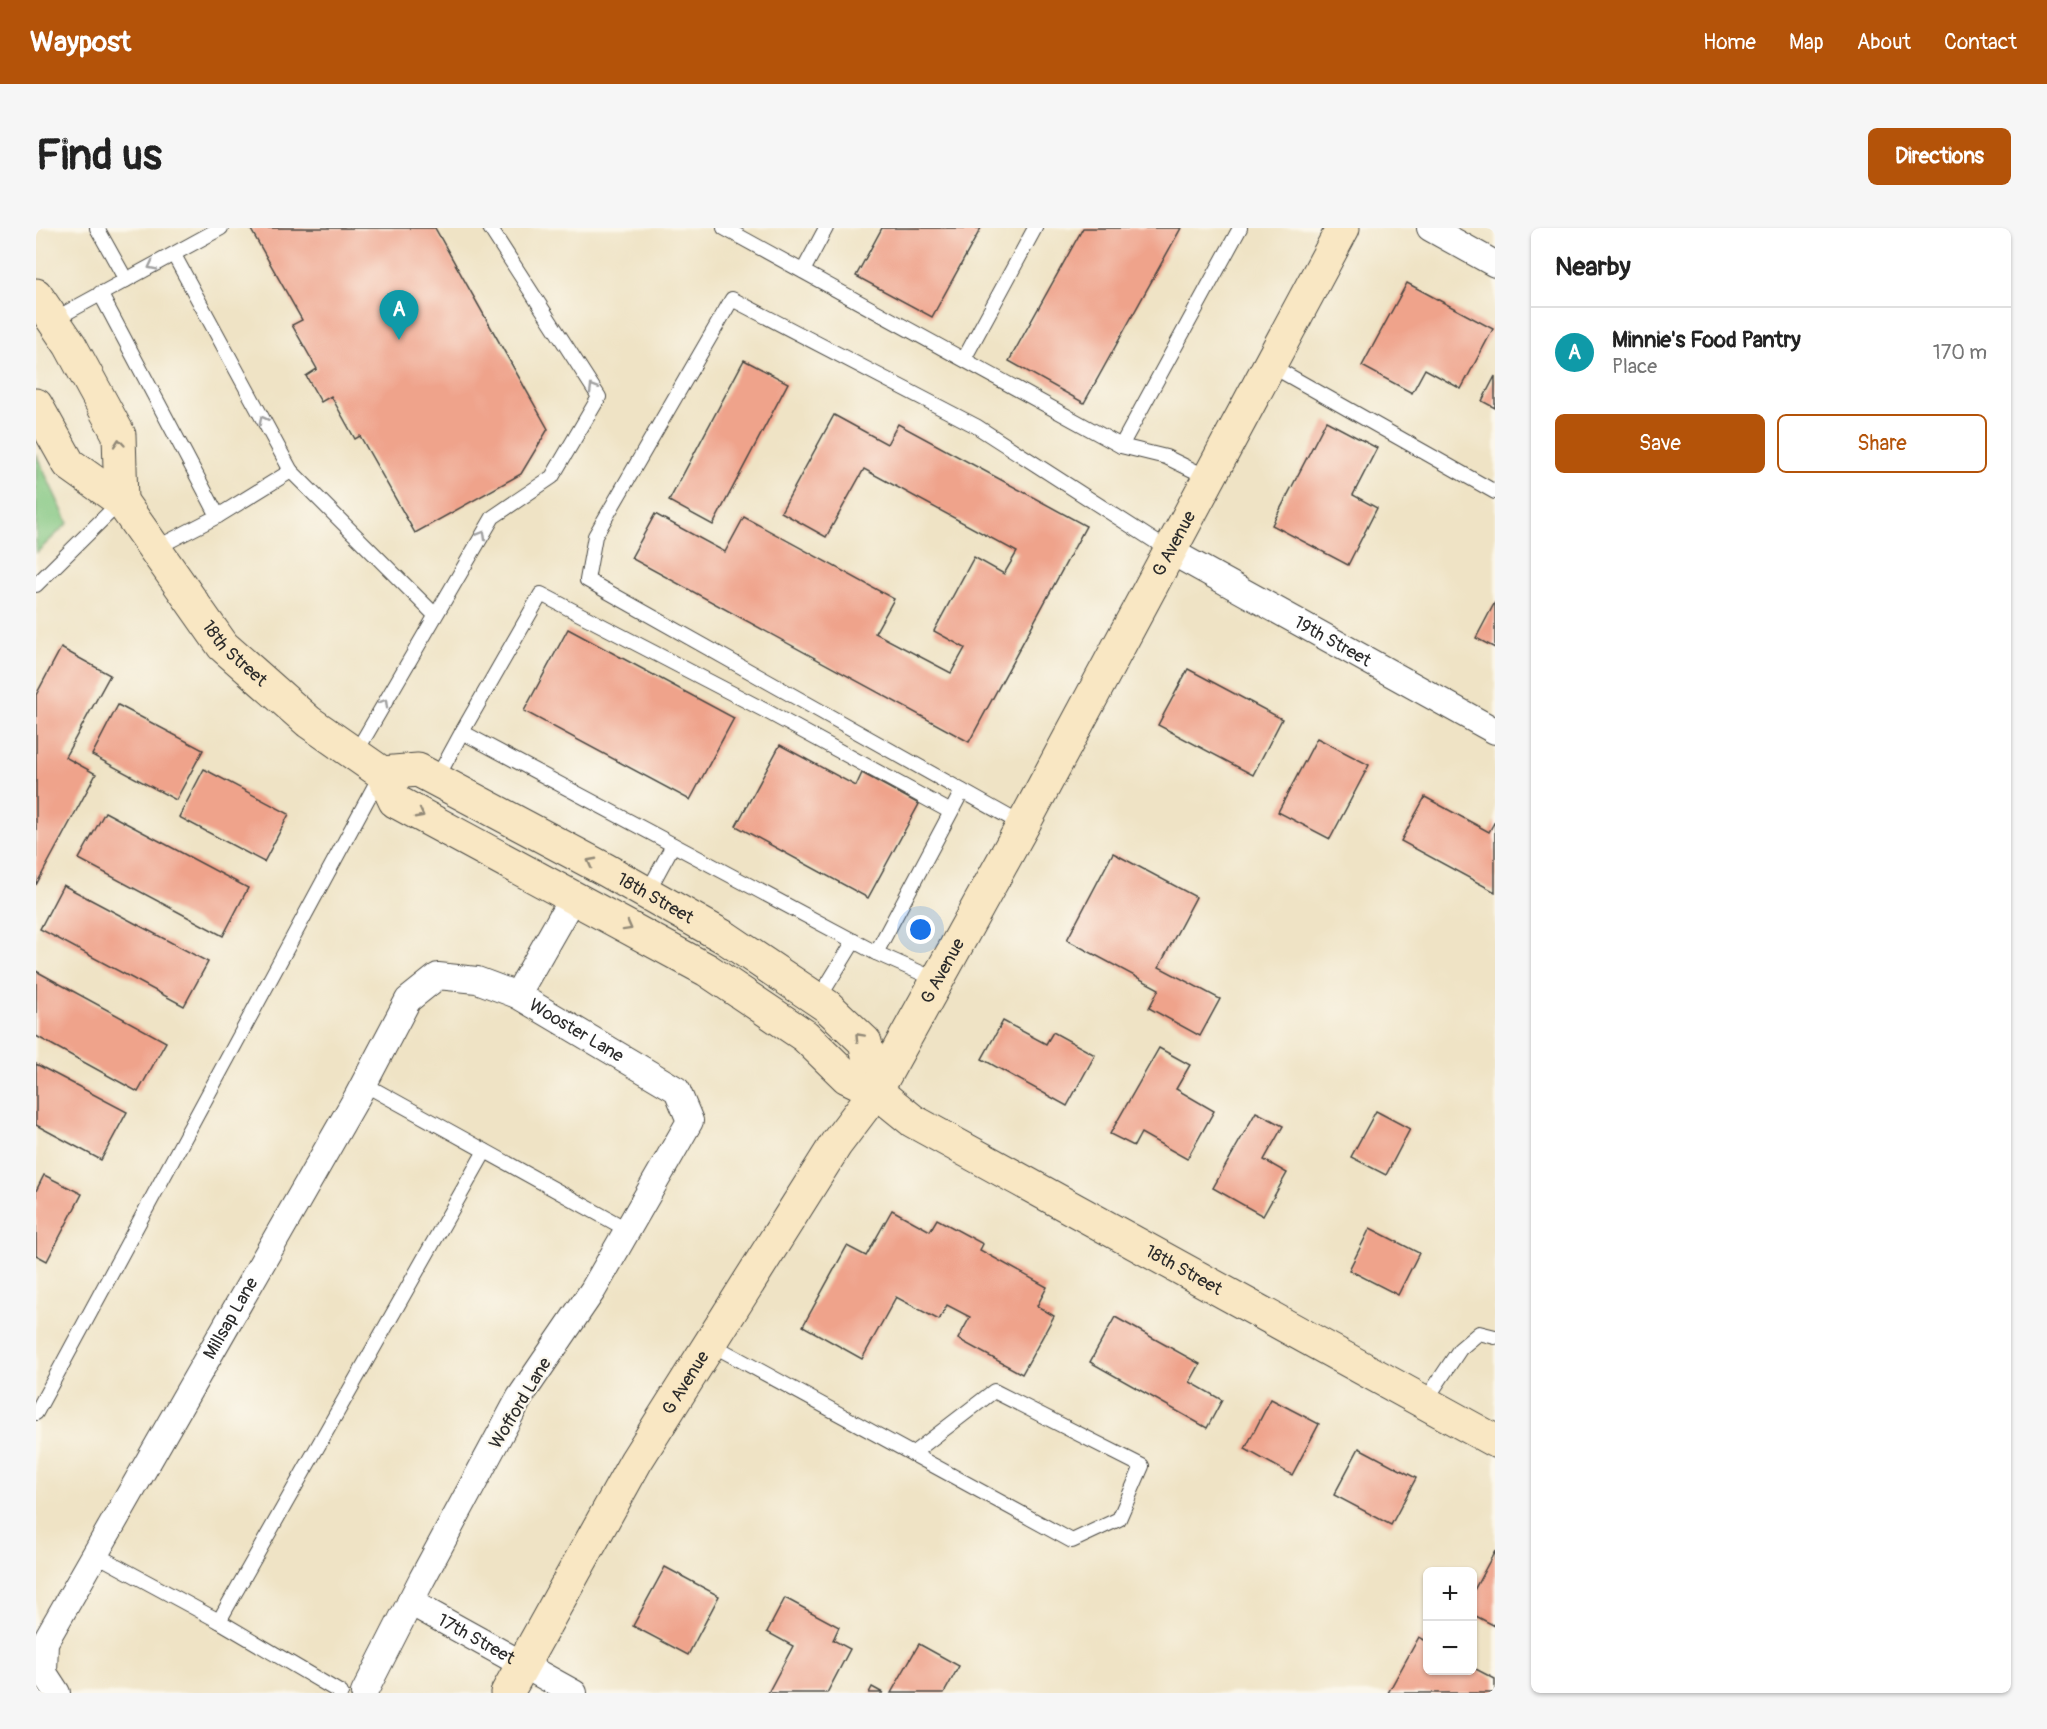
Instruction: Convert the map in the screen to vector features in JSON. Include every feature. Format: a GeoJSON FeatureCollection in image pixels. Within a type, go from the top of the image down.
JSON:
{"type":"FeatureCollection","features":[{"type":"Feature","properties":{"kind":"street","name":"G Avenue"},"geometry":{"type":"LineString","coordinates":[[507,1693],[636,1461],[836,1144],[876,1091],[1023,825],[1343,228]]}},
{"type":"Feature","properties":{"kind":"street"},"geometry":{"type":"LineString","coordinates":[[1430,228],[1495,264]]}},
{"type":"Feature","properties":{"kind":"street"},"geometry":{"type":"LineString","coordinates":[[42,315],[70,345],[119,435],[121,501]]}},
{"type":"Feature","properties":{"kind":"street","name":"18th Street"},"geometry":{"type":"LineString","coordinates":[[36,405],[69,464],[121,501],[223,646],[309,722],[382,773],[395,801],[707,970],[805,1036],[846,1077],[876,1091],[913,1120],[1495,1441]]}},
{"type":"Feature","properties":{"kind":"street","name":"19th Street"},"geometry":{"type":"LineString","coordinates":[[1170,551],[1495,731]]}},
{"type":"Feature","properties":{"kind":"street","name":"18th Street"},"geometry":{"type":"LineString","coordinates":[[382,773],[417,770],[726,938],[827,1006],[865,1042],[876,1091]]}},
{"type":"Feature","properties":{"kind":"street"},"geometry":{"type":"LineString","coordinates":[[517,994],[573,897]]}},
{"type":"Feature","properties":{"kind":"street","name":"Wooster Lane"},"geometry":{"type":"LineString","coordinates":[[438,976],[477,980],[517,994],[677,1089],[690,1121]]}},
{"type":"Feature","properties":{"kind":"street","name":"Millsap Lane"},"geometry":{"type":"LineString","coordinates":[[46,1680],[45,1642],[364,1084],[408,1000],[438,976]]}},
{"type":"Feature","properties":{"kind":"street","name":"Wofford Lane"},"geometry":{"type":"LineString","coordinates":[[364,1693],[520,1397],[593,1290],[690,1121]]}},
{"type":"Feature","properties":{"kind":"street","name":"17th Street"},"geometry":{"type":"LineString","coordinates":[[410,1602],[574,1693]]}},
{"type":"Feature","properties":{"kind":"lane"},"geometry":{"type":"LineString","coordinates":[[96,228],[126,280]]}},
{"type":"Feature","properties":{"kind":"lane"},"geometry":{"type":"LineString","coordinates":[[42,315],[100,293],[221,228]]}},
{"type":"Feature","properties":{"kind":"lane"},"geometry":{"type":"LineString","coordinates":[[355,754],[493,517],[552,477],[598,397],[490,228]]}},
{"type":"Feature","properties":{"kind":"lane"},"geometry":{"type":"LineString","coordinates":[[724,228],[1121,446],[1166,457],[1209,478]]}},
{"type":"Feature","properties":{"kind":"lane"},"geometry":{"type":"LineString","coordinates":[[748,241],[756,228]]}},
{"type":"Feature","properties":{"kind":"lane"},"geometry":{"type":"LineString","coordinates":[[803,271],[826,228]]}},
{"type":"Feature","properties":{"kind":"lane"},"geometry":{"type":"LineString","coordinates":[[964,359],[1035,228]]}},
{"type":"Feature","properties":{"kind":"lane"},"geometry":{"type":"LineString","coordinates":[[1121,446],[1240,228]]}},
{"type":"Feature","properties":{"kind":"lane"},"geometry":{"type":"LineString","coordinates":[[174,255],[291,471],[435,615]]}},
{"type":"Feature","properties":{"kind":"lane"},"geometry":{"type":"LineString","coordinates":[[100,293],[218,516]]}},
{"type":"Feature","properties":{"kind":"lane"},"geometry":{"type":"LineString","coordinates":[[1023,825],[587,580],[595,536],[732,299],[976,426],[1170,551]]}},
{"type":"Feature","properties":{"kind":"lane"},"geometry":{"type":"LineString","coordinates":[[1270,365],[1495,492]]}},
{"type":"Feature","properties":{"kind":"lane"},"geometry":{"type":"LineString","coordinates":[[154,549],[218,516],[291,471]]}},
{"type":"Feature","properties":{"kind":"lane"},"geometry":{"type":"LineString","coordinates":[[36,585],[121,501]]}},
{"type":"Feature","properties":{"kind":"lane"},"geometry":{"type":"LineString","coordinates":[[436,780],[541,594],[766,711],[951,812]]}},
{"type":"Feature","properties":{"kind":"lane"},"geometry":{"type":"LineString","coordinates":[[462,732],[854,941],[937,980]]}},
{"type":"Feature","properties":{"kind":"lane"},"geometry":{"type":"LineString","coordinates":[[36,1413],[382,773]]}},
{"type":"Feature","properties":{"kind":"lane"},"geometry":{"type":"LineString","coordinates":[[876,952],[962,791]]}},
{"type":"Feature","properties":{"kind":"lane"},"geometry":{"type":"LineString","coordinates":[[646,893],[673,845]]}},
{"type":"Feature","properties":{"kind":"lane"},"geometry":{"type":"LineString","coordinates":[[818,1000],[854,941]]}},
{"type":"Feature","properties":{"kind":"lane"},"geometry":{"type":"LineString","coordinates":[[364,1084],[628,1230]]}},
{"type":"Feature","properties":{"kind":"lane"},"geometry":{"type":"LineString","coordinates":[[219,1621],[485,1151]]}},
{"type":"Feature","properties":{"kind":"lane"},"geometry":{"type":"LineString","coordinates":[[1424,1403],[1460,1349],[1479,1333],[1495,1337]]}},
{"type":"Feature","properties":{"kind":"lane"},"geometry":{"type":"LineString","coordinates":[[709,1343],[912,1454],[1072,1541],[1119,1519],[1142,1466],[994,1391],[912,1454]]}},
{"type":"Feature","properties":{"kind":"lane"},"geometry":{"type":"LineString","coordinates":[[95,1554],[219,1621],[341,1693]]}},
{"type":"Feature","properties":{"kind":"green space"},"geometry":{"type":"Polygon","coordinates":[[[36,454],[68,523],[36,553],[36,454]]]}},
{"type":"Feature","properties":{"kind":"building"},"geometry":{"type":"Polygon","coordinates":[[[250,228],[435,228],[548,429],[521,474],[415,533],[360,436],[355,439],[331,396],[321,402],[306,376],[317,369],[292,325],[302,320],[250,228]]]}},
{"type":"Feature","properties":{"kind":"building"},"geometry":{"type":"Polygon","coordinates":[[[882,228],[981,228],[932,317],[856,276],[882,228]]]}},
{"type":"Feature","properties":{"kind":"building"},"geometry":{"type":"Polygon","coordinates":[[[1083,228],[1181,228],[1084,403],[1009,361],[1083,228]]]}},
{"type":"Feature","properties":{"kind":"building"},"geometry":{"type":"Polygon","coordinates":[[[1407,283],[1493,329],[1461,389],[1425,369],[1412,393],[1362,366],[1407,283]]]}},
{"type":"Feature","properties":{"kind":"building"},"geometry":{"type":"Polygon","coordinates":[[[744,360],[788,383],[713,525],[669,501],[744,360]]]}},
{"type":"Feature","properties":{"kind":"building"},"geometry":{"type":"Polygon","coordinates":[[[1495,376],[1495,408],[1482,401],[1495,376]]]}},
{"type":"Feature","properties":{"kind":"building"},"geometry":{"type":"Polygon","coordinates":[[[834,415],[887,444],[898,424],[1086,526],[969,742],[631,558],[655,514],[725,552],[744,517],[894,599],[875,633],[951,673],[965,648],[934,631],[974,557],[1004,574],[1017,552],[864,469],[826,537],[781,512],[834,415]]]}},
{"type":"Feature","properties":{"kind":"building"},"geometry":{"type":"Polygon","coordinates":[[[1326,421],[1377,448],[1353,495],[1377,508],[1348,565],[1272,525],[1326,421]]]}},
{"type":"Feature","properties":{"kind":"building"},"geometry":{"type":"Polygon","coordinates":[[[1495,602],[1495,648],[1476,638],[1495,602]]]}},
{"type":"Feature","properties":{"kind":"building"},"geometry":{"type":"Polygon","coordinates":[[[568,629],[734,718],[690,800],[524,711],[568,629]]]}},
{"type":"Feature","properties":{"kind":"building"},"geometry":{"type":"Polygon","coordinates":[[[61,648],[110,675],[65,757],[96,774],[36,885],[36,695],[61,648]]]}},
{"type":"Feature","properties":{"kind":"building"},"geometry":{"type":"Polygon","coordinates":[[[1188,669],[1282,719],[1253,775],[1158,725],[1188,669]]]}},
{"type":"Feature","properties":{"kind":"building"},"geometry":{"type":"Polygon","coordinates":[[[118,705],[203,750],[176,800],[92,755],[118,705]]]}},
{"type":"Feature","properties":{"kind":"building"},"geometry":{"type":"Polygon","coordinates":[[[1317,738],[1369,765],[1330,839],[1278,812],[1317,738]]]}},
{"type":"Feature","properties":{"kind":"building"},"geometry":{"type":"Polygon","coordinates":[[[780,745],[856,786],[862,773],[919,804],[868,898],[736,826],[780,745]]]}},
{"type":"Feature","properties":{"kind":"building"},"geometry":{"type":"Polygon","coordinates":[[[204,769],[289,814],[264,862],[179,817],[204,769]]]}},
{"type":"Feature","properties":{"kind":"building"},"geometry":{"type":"Polygon","coordinates":[[[1425,797],[1489,832],[1495,821],[1495,892],[1401,841],[1425,797]]]}},
{"type":"Feature","properties":{"kind":"building"},"geometry":{"type":"Polygon","coordinates":[[[105,812],[248,888],[223,936],[79,859],[105,812]]]}},
{"type":"Feature","properties":{"kind":"building"},"geometry":{"type":"Polygon","coordinates":[[[1113,853],[1196,897],[1159,967],[1220,999],[1200,1036],[1149,1008],[1159,989],[1067,940],[1113,853]]]}},
{"type":"Feature","properties":{"kind":"building"},"geometry":{"type":"Polygon","coordinates":[[[63,885],[208,962],[184,1006],[40,929],[63,885]]]}},
{"type":"Feature","properties":{"kind":"building"},"geometry":{"type":"Polygon","coordinates":[[[36,971],[166,1042],[138,1092],[36,1036],[36,971]]]}},
{"type":"Feature","properties":{"kind":"building"},"geometry":{"type":"Polygon","coordinates":[[[1003,1021],[1046,1044],[1053,1032],[1095,1055],[1067,1106],[982,1059],[1003,1021]]]}},
{"type":"Feature","properties":{"kind":"building"},"geometry":{"type":"Polygon","coordinates":[[[1159,1048],[1190,1065],[1176,1089],[1214,1111],[1187,1159],[1141,1133],[1134,1146],[1110,1134],[1159,1048]]]}},
{"type":"Feature","properties":{"kind":"building"},"geometry":{"type":"Polygon","coordinates":[[[36,1064],[127,1112],[101,1160],[36,1125],[36,1064]]]}},
{"type":"Feature","properties":{"kind":"building"},"geometry":{"type":"Polygon","coordinates":[[[1376,1111],[1410,1129],[1386,1175],[1351,1157],[1376,1111]]]}},
{"type":"Feature","properties":{"kind":"building"},"geometry":{"type":"Polygon","coordinates":[[[1256,1112],[1283,1126],[1264,1160],[1287,1173],[1263,1216],[1213,1188],[1256,1112]]]}},
{"type":"Feature","properties":{"kind":"building"},"geometry":{"type":"Polygon","coordinates":[[[44,1175],[82,1194],[47,1261],[36,1255],[36,1191],[44,1175]]]}},
{"type":"Feature","properties":{"kind":"building"},"geometry":{"type":"Polygon","coordinates":[[[892,1210],[930,1231],[937,1219],[983,1244],[980,1250],[1047,1287],[1037,1306],[1054,1316],[1022,1374],[958,1339],[970,1317],[947,1305],[939,1320],[896,1297],[862,1359],[803,1326],[847,1246],[866,1256],[892,1210]]]}},
{"type":"Feature","properties":{"kind":"building"},"geometry":{"type":"Polygon","coordinates":[[[1370,1228],[1419,1253],[1398,1295],[1349,1270],[1370,1228]]]}},
{"type":"Feature","properties":{"kind":"building"},"geometry":{"type":"Polygon","coordinates":[[[1115,1317],[1200,1364],[1190,1382],[1222,1400],[1207,1428],[1090,1362],[1115,1317]]]}},
{"type":"Feature","properties":{"kind":"building"},"geometry":{"type":"Polygon","coordinates":[[[1271,1399],[1319,1424],[1292,1475],[1245,1449],[1271,1399]]]}},
{"type":"Feature","properties":{"kind":"building"},"geometry":{"type":"Polygon","coordinates":[[[1359,1448],[1416,1478],[1391,1525],[1334,1495],[1359,1448]]]}},
{"type":"Feature","properties":{"kind":"building"},"geometry":{"type":"Polygon","coordinates":[[[1495,1551],[1495,1626],[1477,1617],[1477,1585],[1495,1551]]]}},
{"type":"Feature","properties":{"kind":"building"},"geometry":{"type":"Polygon","coordinates":[[[665,1567],[719,1596],[688,1655],[633,1626],[665,1567]]]}},
{"type":"Feature","properties":{"kind":"building"},"geometry":{"type":"Polygon","coordinates":[[[785,1598],[839,1627],[833,1640],[850,1649],[827,1693],[768,1693],[793,1646],[767,1632],[785,1598]]]}},
{"type":"Feature","properties":{"kind":"building"},"geometry":{"type":"Polygon","coordinates":[[[1419,1637],[1423,1639],[1423,1675],[1477,1675],[1477,1670],[1495,1679],[1495,1693],[1388,1693],[1419,1637]]]}},
{"type":"Feature","properties":{"kind":"building"},"geometry":{"type":"Polygon","coordinates":[[[919,1644],[959,1666],[944,1693],[891,1693],[919,1644]]]}},
{"type":"Feature","properties":{"kind":"building"},"geometry":{"type":"Polygon","coordinates":[[[872,1687],[883,1693],[869,1693],[872,1687]]]}},
{"type":"Feature","properties":{"kind":"place","name":"Minnie's Food Pantry"},"geometry":{"type":"Point","coordinates":[399,340]}}]}
